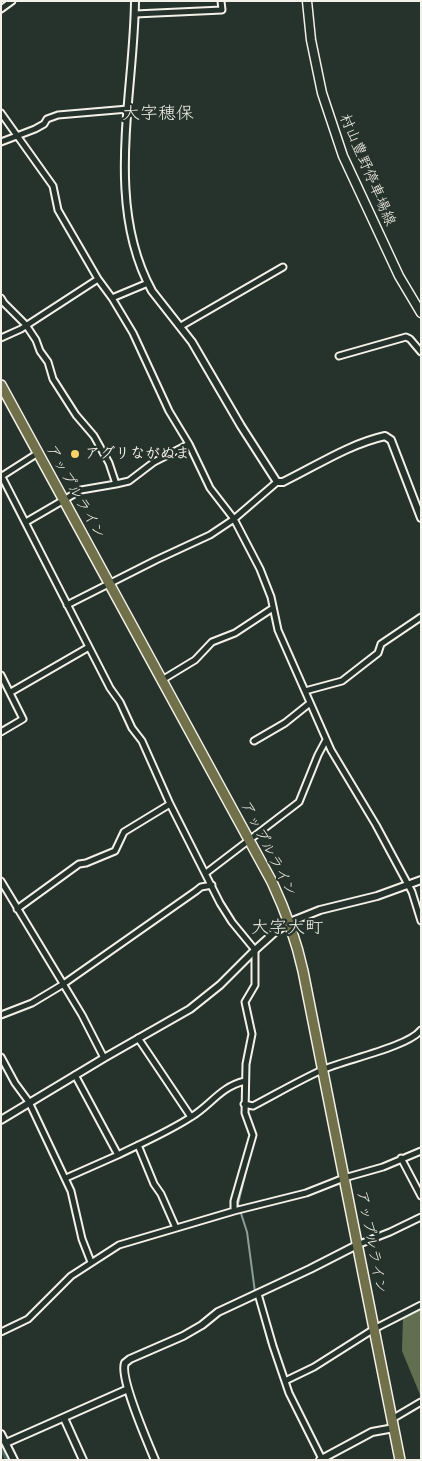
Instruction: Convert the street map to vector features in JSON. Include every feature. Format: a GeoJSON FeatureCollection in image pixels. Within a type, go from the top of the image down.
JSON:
{"type":"FeatureCollection","features":[{"type":"Feature","properties":{"kind":"highway","name":"アップルライン"},"geometry":{"type":"LineString","coordinates":[[1,385],[250,840],[290,922],[297,942],[400,1460]]}},
{"type":"Feature","properties":{"kind":"main road","name":"村山豊野停車場線"},"geometry":{"type":"LineString","coordinates":[[307,1],[311,40],[322,93],[343,156],[399,276],[421,313]]}},
{"type":"Feature","properties":{"kind":"street"},"geometry":{"type":"LineString","coordinates":[[1,9],[12,1]]}},
{"type":"Feature","properties":{"kind":"street"},"geometry":{"type":"LineString","coordinates":[[135,1],[128,108],[126,201],[136,258],[152,291],[181,326],[206,364],[241,426],[277,482]]}},
{"type":"Feature","properties":{"kind":"street"},"geometry":{"type":"LineString","coordinates":[[135,14],[222,10],[221,1]]}},
{"type":"Feature","properties":{"kind":"street"},"geometry":{"type":"LineString","coordinates":[[1,142],[36,129],[44,124],[47,119],[58,115],[128,108]]}},
{"type":"Feature","properties":{"kind":"street"},"geometry":{"type":"LineString","coordinates":[[1,113],[53,186],[58,210],[98,279],[133,333],[169,411],[189,444],[210,488],[234,519],[260,569],[278,630],[326,740],[344,774],[376,824],[412,892],[421,921]]}},
{"type":"Feature","properties":{"kind":"street"},"geometry":{"type":"LineString","coordinates":[[181,326],[283,267]]}},
{"type":"Feature","properties":{"kind":"street"},"geometry":{"type":"LineString","coordinates":[[1,338],[26,325],[98,279]]}},
{"type":"Feature","properties":{"kind":"street"},"geometry":{"type":"LineString","coordinates":[[112,298],[148,283]]}},
{"type":"Feature","properties":{"kind":"street"},"geometry":{"type":"LineString","coordinates":[[1,298],[26,325],[48,362],[53,379],[76,415],[94,436],[109,463],[116,484]]}},
{"type":"Feature","properties":{"kind":"street"},"geometry":{"type":"LineString","coordinates":[[339,356],[406,337],[421,352]]}},
{"type":"Feature","properties":{"kind":"street"},"geometry":{"type":"LineString","coordinates":[[68,606],[110,583],[210,535],[234,519],[277,482],[283,482],[373,438],[385,436],[391,440],[421,518]]}},
{"type":"Feature","properties":{"kind":"street"},"geometry":{"type":"LineString","coordinates":[[26,522],[81,490],[129,481],[154,462],[189,444]]}},
{"type":"Feature","properties":{"kind":"street"},"geometry":{"type":"LineString","coordinates":[[38,453],[2,476],[110,688],[120,702],[132,728],[142,741],[170,804],[212,885],[232,922],[255,950],[255,985],[245,1002],[252,1034],[245,1081],[244,1113],[252,1135],[234,1201],[234,1211]]}},
{"type":"Feature","properties":{"kind":"street"},"geometry":{"type":"LineString","coordinates":[[162,680],[195,660],[212,642],[235,633],[273,608]]}},
{"type":"Feature","properties":{"kind":"street"},"geometry":{"type":"LineString","coordinates":[[305,691],[342,681],[378,653],[381,644],[421,617]]}},
{"type":"Feature","properties":{"kind":"street"},"geometry":{"type":"LineString","coordinates":[[10,692],[90,647]]}},
{"type":"Feature","properties":{"kind":"street"},"geometry":{"type":"LineString","coordinates":[[1,675],[23,719],[1,732]]}},
{"type":"Feature","properties":{"kind":"street"},"geometry":{"type":"LineString","coordinates":[[254,741],[284,724],[310,703]]}},
{"type":"Feature","properties":{"kind":"street"},"geometry":{"type":"LineString","coordinates":[[206,873],[299,802],[326,740]]}},
{"type":"Feature","properties":{"kind":"street"},"geometry":{"type":"LineString","coordinates":[[17,909],[79,864],[115,851],[124,832],[170,804]]}},
{"type":"Feature","properties":{"kind":"street"},"geometry":{"type":"LineString","coordinates":[[1,1120],[190,1009],[220,985],[275,932],[290,922],[320,910],[360,901],[421,880]]}},
{"type":"Feature","properties":{"kind":"street"},"geometry":{"type":"LineString","coordinates":[[1,881],[82,1016],[104,1058]]}},
{"type":"Feature","properties":{"kind":"street"},"geometry":{"type":"LineString","coordinates":[[1,1015],[32,1003],[201,887],[212,885]]}},
{"type":"Feature","properties":{"kind":"street"},"geometry":{"type":"LineString","coordinates":[[244,1104],[253,1106],[323,1070],[400,1044],[417,1036],[421,1030]]}},
{"type":"Feature","properties":{"kind":"street"},"geometry":{"type":"LineString","coordinates":[[138,1038],[191,1117]]}},
{"type":"Feature","properties":{"kind":"street"},"geometry":{"type":"LineString","coordinates":[[1,1057],[15,1083],[29,1102],[50,1150],[66,1178],[75,1203],[82,1239],[91,1262]]}},
{"type":"Feature","properties":{"kind":"street"},"geometry":{"type":"LineString","coordinates":[[75,1075],[118,1156]]}},
{"type":"Feature","properties":{"kind":"street"},"geometry":{"type":"LineString","coordinates":[[66,1178],[118,1156],[191,1117],[212,1101],[218,1093],[233,1084],[245,1081]]}},
{"type":"Feature","properties":{"kind":"street"},"geometry":{"type":"LineString","coordinates":[[138,1145],[154,1184],[161,1194],[176,1228]]}},
{"type":"Feature","properties":{"kind":"street"},"geometry":{"type":"LineString","coordinates":[[1,1332],[28,1319],[72,1276],[119,1245],[234,1211],[306,1193],[344,1178],[383,1168],[401,1158],[421,1151]]}},
{"type":"Feature","properties":{"kind":"street"},"geometry":{"type":"LineString","coordinates":[[401,1158],[421,1196]]}},
{"type":"Feature","properties":{"kind":"street"},"geometry":{"type":"LineString","coordinates":[[155,1460],[128,1389],[123,1368],[125,1363],[130,1359],[183,1336],[202,1325],[218,1312],[421,1217]]}},
{"type":"Feature","properties":{"kind":"street"},"geometry":{"type":"LineString","coordinates":[[258,1294],[285,1381],[304,1426],[321,1459],[372,1432],[393,1424],[421,1402]]}},
{"type":"Feature","properties":{"kind":"street"},"geometry":{"type":"LineString","coordinates":[[285,1381],[314,1367],[374,1329],[421,1305]]}},
{"type":"Feature","properties":{"kind":"street"},"geometry":{"type":"LineString","coordinates":[[6,1443],[128,1389]]}},
{"type":"Feature","properties":{"kind":"street"},"geometry":{"type":"LineString","coordinates":[[64,1418],[83,1460]]}},
{"type":"Feature","properties":{"kind":"street"},"geometry":{"type":"LineString","coordinates":[[1,1434],[14,1460]]}},
{"type":"Feature","properties":{"kind":"green space"},"geometry":{"type":"Polygon","coordinates":[[[421,1308],[421,1397],[402,1351],[403,1317],[421,1308]]]}},
{"type":"Feature","properties":{"kind":"waterway"},"geometry":{"type":"LineString","coordinates":[[248,1073],[250,1058]]}},
{"type":"Feature","properties":{"kind":"waterway"},"geometry":{"type":"LineString","coordinates":[[255,1134],[238,1204],[247,1232],[255,1292]]}},
{"type":"Feature","properties":{"kind":"waterway"},"geometry":{"type":"LineString","coordinates":[[259,1306],[268,1342],[281,1376]]}},
{"type":"Feature","properties":{"kind":"waterway"},"geometry":{"type":"LineString","coordinates":[[296,1412],[314,1449]]}},
{"type":"Feature","properties":{"kind":"waterway"},"geometry":{"type":"LineString","coordinates":[[1,1445],[8,1460]]}},
{"type":"Feature","properties":{"kind":"place","name":"アグリながぬま"},"geometry":{"type":"Point","coordinates":[75,454]}},
{"type":"Feature","properties":{"kind":"district","name":"大字穂保"},"geometry":{"type":"Point","coordinates":[158,114]}},
{"type":"Feature","properties":{"kind":"district","name":"大字大町"},"geometry":{"type":"Point","coordinates":[287,928]}}]}
